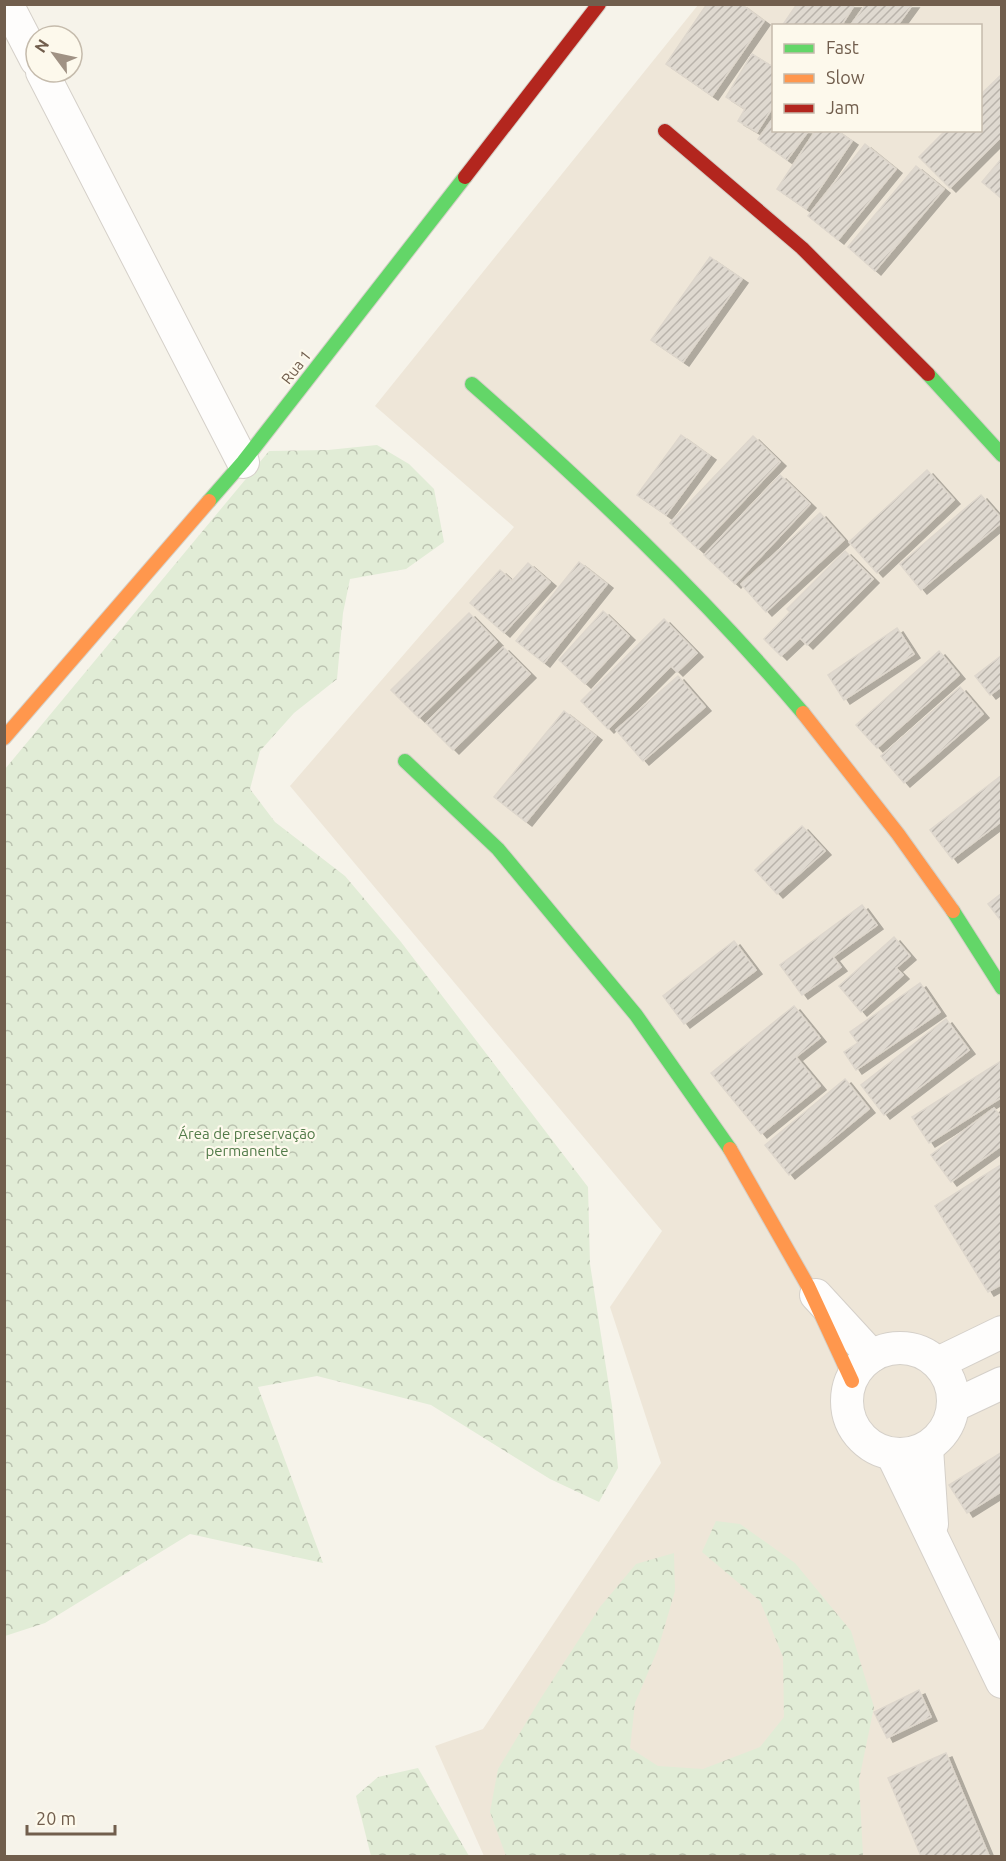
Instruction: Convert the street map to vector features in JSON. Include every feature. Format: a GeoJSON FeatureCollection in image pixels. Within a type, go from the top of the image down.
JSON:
{"type":"FeatureCollection","features":[{"type":"Feature","properties":{"kind":"street"},"geometry":{"type":"LineString","coordinates":[[7,4],[24,37]]}},
{"type":"Feature","properties":{"kind":"street","name":"Rua 1"},"geometry":{"type":"LineString","coordinates":[[4,738],[243,462],[600,4]]}},
{"type":"Feature","properties":{"kind":"street"},"geometry":{"type":"LineString","coordinates":[[48,84],[243,462]]}},
{"type":"Feature","properties":{"kind":"street"},"geometry":{"type":"LineString","coordinates":[[665,131],[802,248],[911,355],[1002,455]]}},
{"type":"Feature","properties":{"kind":"street"},"geometry":{"type":"LineString","coordinates":[[472,384],[573,473],[700,597],[805,715],[901,836],[1002,988]]}},
{"type":"Feature","properties":{"kind":"street"},"geometry":{"type":"LineString","coordinates":[[405,761],[498,849],[636,1015],[730,1148],[808,1286],[852,1381]]}},
{"type":"Feature","properties":{"kind":"street"},"geometry":{"type":"LineString","coordinates":[[808,1286],[872,1356]]}},
{"type":"Feature","properties":{"kind":"street"},"geometry":{"type":"LineString","coordinates":[[938,1363],[1002,1332]]}},
{"type":"Feature","properties":{"kind":"street"},"geometry":{"type":"LineString","coordinates":[[906,1348],[923,1353],[938,1363],[950,1383],[953,1406],[945,1430],[927,1448],[904,1455],[879,1450],[867,1443],[854,1427],[848,1408],[848,1394],[860,1367],[872,1356],[888,1349],[906,1348]]}},
{"type":"Feature","properties":{"kind":"street"},"geometry":{"type":"LineString","coordinates":[[953,1406],[1002,1383]]}},
{"type":"Feature","properties":{"kind":"street"},"geometry":{"type":"LineString","coordinates":[[927,1448],[934,1543]]}},
{"type":"Feature","properties":{"kind":"street"},"geometry":{"type":"LineString","coordinates":[[892,1454],[1002,1682]]}},
{"type":"Feature","properties":{"kind":"shaded area"},"geometry":{"type":"Polygon","coordinates":[[[698,5],[1001,5],[1001,1856],[484,1856],[435,1746],[483,1729],[661,1463],[610,1307],[662,1231],[290,786],[514,527],[375,406],[698,5]]]}},
{"type":"Feature","properties":{"kind":"green space","name":"Área de preservação permanente"},"geometry":{"type":"Polygon","coordinates":[[[377,445],[409,464],[434,489],[444,542],[406,569],[350,579],[343,613],[337,679],[294,713],[260,751],[250,789],[275,822],[345,876],[401,942],[588,1187],[590,1264],[612,1406],[618,1468],[599,1502],[550,1479],[431,1405],[317,1376],[258,1387],[323,1563],[190,1534],[45,1623],[5,1636],[5,769],[269,451],[328,450],[377,445]]]}},
{"type":"Feature","properties":{"kind":"green space"},"geometry":{"type":"Polygon","coordinates":[[[716,1521],[740,1524],[795,1563],[851,1631],[874,1707],[859,1780],[863,1856],[506,1856],[490,1812],[498,1769],[600,1607],[636,1564],[674,1553],[675,1591],[658,1649],[635,1703],[630,1748],[658,1766],[703,1769],[760,1747],[784,1717],[783,1657],[760,1601],[702,1552],[716,1521]]]}},
{"type":"Feature","properties":{"kind":"green space"},"geometry":{"type":"Polygon","coordinates":[[[418,1768],[469,1856],[371,1856],[356,1796],[378,1777],[418,1768]]]}},
{"type":"Feature","properties":{"kind":"building"},"geometry":{"type":"Polygon","coordinates":[[[707,4],[741,4],[764,21],[712,96],[666,64],[707,4]]]}},
{"type":"Feature","properties":{"kind":"building"},"geometry":{"type":"Polygon","coordinates":[[[797,4],[855,4],[842,24],[783,24],[797,4]]]}},
{"type":"Feature","properties":{"kind":"building"},"geometry":{"type":"Polygon","coordinates":[[[866,4],[913,4],[898,24],[851,24],[866,4]]]}},
{"type":"Feature","properties":{"kind":"building"},"geometry":{"type":"Polygon","coordinates":[[[752,54],[772,66],[772,108],[757,132],[738,121],[745,109],[726,97],[752,54]]]}},
{"type":"Feature","properties":{"kind":"building"},"geometry":{"type":"Polygon","coordinates":[[[1001,75],[1002,136],[950,188],[919,157],[944,132],[982,132],[982,93],[1001,75]]]}},
{"type":"Feature","properties":{"kind":"building"},"geometry":{"type":"Polygon","coordinates":[[[772,120],[772,132],[808,132],[787,160],[758,139],[772,120]]]}},
{"type":"Feature","properties":{"kind":"building"},"geometry":{"type":"Polygon","coordinates":[[[815,132],[839,132],[852,141],[806,209],[777,189],[815,132]]]}},
{"type":"Feature","properties":{"kind":"building"},"geometry":{"type":"Polygon","coordinates":[[[865,144],[896,169],[838,240],[808,216],[865,144]]]}},
{"type":"Feature","properties":{"kind":"building"},"geometry":{"type":"Polygon","coordinates":[[[1002,158],[1002,199],[982,182],[1002,158]]]}},
{"type":"Feature","properties":{"kind":"building"},"geometry":{"type":"Polygon","coordinates":[[[916,166],[944,189],[875,271],[848,247],[916,166]]]}},
{"type":"Feature","properties":{"kind":"building"},"geometry":{"type":"Polygon","coordinates":[[[710,257],[742,279],[683,362],[651,340],[710,257]]]}},
{"type":"Feature","properties":{"kind":"building"},"geometry":{"type":"Polygon","coordinates":[[[681,435],[710,456],[666,515],[637,495],[681,435]]]}},
{"type":"Feature","properties":{"kind":"building"},"geometry":{"type":"Polygon","coordinates":[[[753,436],[780,462],[698,549],[670,523],[753,436]]]}},
{"type":"Feature","properties":{"kind":"building"},"geometry":{"type":"Polygon","coordinates":[[[927,470],[954,500],[877,573],[849,542],[927,470]]]}},
{"type":"Feature","properties":{"kind":"building"},"geometry":{"type":"Polygon","coordinates":[[[780,475],[810,504],[735,584],[704,555],[780,475]]]}},
{"type":"Feature","properties":{"kind":"building"},"geometry":{"type":"Polygon","coordinates":[[[981,495],[1002,519],[1002,522],[921,590],[900,564],[981,495]]]}},
{"type":"Feature","properties":{"kind":"building"},"geometry":{"type":"Polygon","coordinates":[[[820,513],[844,540],[766,612],[741,584],[820,513]]]}},
{"type":"Feature","properties":{"kind":"building"},"geometry":{"type":"Polygon","coordinates":[[[845,551],[873,579],[807,645],[800,638],[781,656],[764,639],[790,612],[787,609],[845,551]]]}},
{"type":"Feature","properties":{"kind":"building"},"geometry":{"type":"Polygon","coordinates":[[[579,562],[607,584],[544,663],[516,641],[579,562]]]}},
{"type":"Feature","properties":{"kind":"building"},"geometry":{"type":"Polygon","coordinates":[[[528,563],[550,582],[504,633],[470,603],[500,570],[512,581],[528,563]]]}},
{"type":"Feature","properties":{"kind":"building"},"geometry":{"type":"Polygon","coordinates":[[[603,611],[629,636],[585,684],[559,660],[603,611]]]}},
{"type":"Feature","properties":{"kind":"building"},"geometry":{"type":"Polygon","coordinates":[[[469,613],[497,642],[419,718],[391,690],[469,613]]]}},
{"type":"Feature","properties":{"kind":"building"},"geometry":{"type":"Polygon","coordinates":[[[664,619],[697,653],[677,672],[671,666],[608,729],[581,701],[664,619]]]}},
{"type":"Feature","properties":{"kind":"building"},"geometry":{"type":"Polygon","coordinates":[[[897,628],[914,654],[844,700],[828,675],[897,628]]]}},
{"type":"Feature","properties":{"kind":"building"},"geometry":{"type":"Polygon","coordinates":[[[503,647],[530,674],[453,750],[426,723],[503,647]]]}},
{"type":"Feature","properties":{"kind":"building"},"geometry":{"type":"Polygon","coordinates":[[[939,651],[959,675],[877,748],[856,725],[939,651]]]}},
{"type":"Feature","properties":{"kind":"building"},"geometry":{"type":"Polygon","coordinates":[[[1002,655],[1002,686],[990,695],[975,676],[1002,655]]]}},
{"type":"Feature","properties":{"kind":"building"},"geometry":{"type":"Polygon","coordinates":[[[678,676],[705,707],[643,761],[616,730],[678,676]]]}},
{"type":"Feature","properties":{"kind":"building"},"geometry":{"type":"Polygon","coordinates":[[[960,687],[983,714],[904,783],[881,756],[960,687]]]}},
{"type":"Feature","properties":{"kind":"building"},"geometry":{"type":"Polygon","coordinates":[[[564,711],[596,736],[526,822],[494,797],[564,711]]]}},
{"type":"Feature","properties":{"kind":"building"},"geometry":{"type":"Polygon","coordinates":[[[1002,775],[1002,821],[952,859],[930,830],[1002,775]]]}},
{"type":"Feature","properties":{"kind":"building"},"geometry":{"type":"Polygon","coordinates":[[[802,826],[825,851],[777,894],[755,870],[802,826]]]}},
{"type":"Feature","properties":{"kind":"building"},"geometry":{"type":"Polygon","coordinates":[[[1002,893],[1002,922],[988,904],[1002,893]]]}},
{"type":"Feature","properties":{"kind":"building"},"geometry":{"type":"Polygon","coordinates":[[[862,905],[877,925],[833,957],[841,967],[802,995],[780,965],[862,905]]]}},
{"type":"Feature","properties":{"kind":"building"},"geometry":{"type":"Polygon","coordinates":[[[894,937],[910,956],[896,968],[903,975],[861,1012],[839,986],[894,937]]]}},
{"type":"Feature","properties":{"kind":"building"},"geometry":{"type":"Polygon","coordinates":[[[734,941],[756,970],[684,1024],[663,996],[734,941]]]}},
{"type":"Feature","properties":{"kind":"building"},"geometry":{"type":"Polygon","coordinates":[[[920,983],[940,1012],[856,1070],[844,1052],[858,1043],[850,1032],[920,983]]]}},
{"type":"Feature","properties":{"kind":"building"},"geometry":{"type":"Polygon","coordinates":[[[794,1006],[820,1038],[796,1057],[820,1086],[761,1134],[711,1073],[794,1006]]]}},
{"type":"Feature","properties":{"kind":"building"},"geometry":{"type":"Polygon","coordinates":[[[946,1019],[969,1050],[884,1115],[861,1085],[946,1019]]]}},
{"type":"Feature","properties":{"kind":"building"},"geometry":{"type":"Polygon","coordinates":[[[1001,1061],[1002,1097],[929,1143],[912,1117],[1001,1061]]]}},
{"type":"Feature","properties":{"kind":"building"},"geometry":{"type":"Polygon","coordinates":[[[845,1079],[869,1109],[789,1175],[765,1145],[845,1079]]]}},
{"type":"Feature","properties":{"kind":"building"},"geometry":{"type":"Polygon","coordinates":[[[994,1108],[1002,1118],[1002,1145],[951,1182],[931,1155],[994,1108]]]}},
{"type":"Feature","properties":{"kind":"building"},"geometry":{"type":"Polygon","coordinates":[[[1002,1164],[1002,1284],[988,1292],[935,1206],[1002,1164]]]}},
{"type":"Feature","properties":{"kind":"building"},"geometry":{"type":"Polygon","coordinates":[[[1002,1452],[1002,1491],[967,1513],[949,1485],[1002,1452]]]}},
{"type":"Feature","properties":{"kind":"building"},"geometry":{"type":"Polygon","coordinates":[[[919,1690],[931,1717],[887,1738],[874,1712],[919,1690]]]}},
{"type":"Feature","properties":{"kind":"building"},"geometry":{"type":"Polygon","coordinates":[[[946,1753],[989,1856],[921,1856],[888,1778],[946,1753]]]}},
{"type":"Feature","properties":{"kind":"traffic: fast"},"geometry":{"type":"LineString","coordinates":[[209,501],[243,462],[465,177]]}},
{"type":"Feature","properties":{"kind":"traffic: fast"},"geometry":{"type":"LineString","coordinates":[[928,374],[1002,455]]}},
{"type":"Feature","properties":{"kind":"traffic: fast"},"geometry":{"type":"LineString","coordinates":[[472,384],[644,542],[725,626],[803,713]]}},
{"type":"Feature","properties":{"kind":"traffic: fast"},"geometry":{"type":"LineString","coordinates":[[405,761],[498,849],[636,1015],[730,1149]]}},
{"type":"Feature","properties":{"kind":"traffic: fast"},"geometry":{"type":"LineString","coordinates":[[953,911],[1002,988]]}},
{"type":"Feature","properties":{"kind":"traffic: slow"},"geometry":{"type":"LineString","coordinates":[[4,738],[209,501]]}},
{"type":"Feature","properties":{"kind":"traffic: slow"},"geometry":{"type":"LineString","coordinates":[[803,713],[898,834],[953,911]]}},
{"type":"Feature","properties":{"kind":"traffic: slow"},"geometry":{"type":"LineString","coordinates":[[730,1149],[808,1286],[852,1381]]}},
{"type":"Feature","properties":{"kind":"traffic: jam"},"geometry":{"type":"LineString","coordinates":[[465,177],[599,4]]}},
{"type":"Feature","properties":{"kind":"traffic: jam"},"geometry":{"type":"LineString","coordinates":[[665,131],[802,248],[928,374]]}}]}
